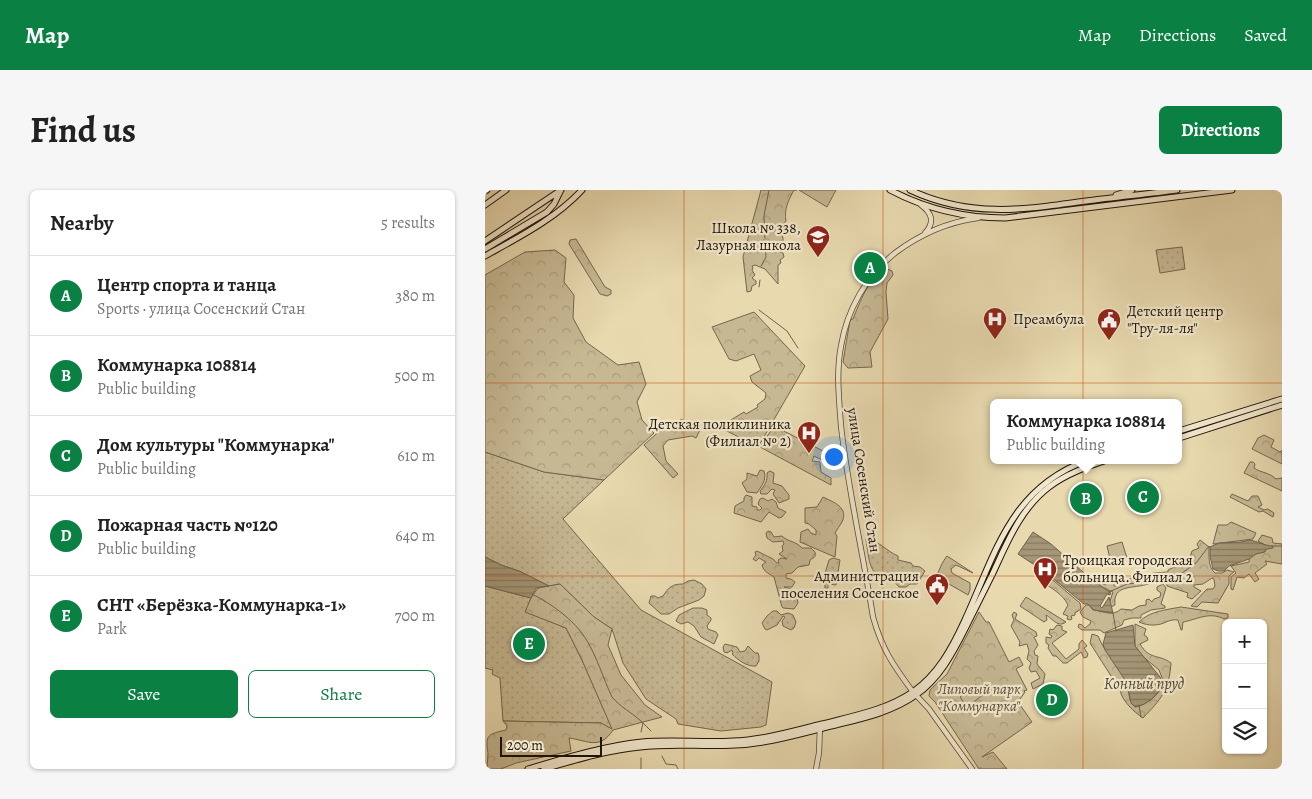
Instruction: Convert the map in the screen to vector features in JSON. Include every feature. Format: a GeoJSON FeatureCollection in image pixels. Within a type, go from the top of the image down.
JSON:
{"type":"FeatureCollection","features":[{"type":"Feature","properties":{"kind":"main road"},"geometry":{"type":"LineString","coordinates":[[485,205],[506,190]]}},
{"type":"Feature","properties":{"kind":"main road"},"geometry":{"type":"LineString","coordinates":[[485,250],[547,212],[554,204],[561,190]]}},
{"type":"Feature","properties":{"kind":"main road"},"geometry":{"type":"LineString","coordinates":[[485,241],[561,190]]}},
{"type":"Feature","properties":{"kind":"main road"},"geometry":{"type":"LineString","coordinates":[[485,256],[555,214],[571,202],[582,190]]}},
{"type":"Feature","properties":{"kind":"main road"},"geometry":{"type":"LineString","coordinates":[[890,190],[918,203],[944,211],[981,217],[1005,218],[1232,190]]}},
{"type":"Feature","properties":{"kind":"main road"},"geometry":{"type":"LineString","coordinates":[[910,190],[944,202],[991,210],[1029,209],[1177,190]]}},
{"type":"Feature","properties":{"kind":"main road"},"geometry":{"type":"LineString","coordinates":[[1109,198],[1132,190]]}},
{"type":"Feature","properties":{"kind":"main road"},"geometry":{"type":"LineString","coordinates":[[1182,430],[1282,399]]}},
{"type":"Feature","properties":{"kind":"main road"},"geometry":{"type":"LineString","coordinates":[[1182,437],[1282,405]]}},
{"type":"Feature","properties":{"kind":"main road"},"geometry":{"type":"LineString","coordinates":[[914,694],[934,672],[951,648],[1005,532],[1021,506],[1052,477],[1080,464]]}},
{"type":"Feature","properties":{"kind":"main road"},"geometry":{"type":"LineString","coordinates":[[528,769],[570,757],[633,743],[746,740],[880,713],[914,694],[937,675],[951,656],[1013,530],[1026,510],[1043,492],[1063,478],[1096,464]]}},
{"type":"Feature","properties":{"kind":"main road"},"geometry":{"type":"LineString","coordinates":[[544,769],[633,748],[661,745],[747,744],[820,726]]}},
{"type":"Feature","properties":{"kind":"street"},"geometry":{"type":"LineString","coordinates":[[918,203],[928,210],[932,217],[931,226],[924,234]]}},
{"type":"Feature","properties":{"kind":"street","name":"улица Сосенский Стан"},"geometry":{"type":"LineString","coordinates":[[972,769],[929,709],[914,694],[889,659],[879,637],[873,617],[844,454],[838,364],[848,320],[857,300],[867,283],[885,262],[906,245],[924,234],[981,217]]}},
{"type":"Feature","properties":{"kind":"street"},"geometry":{"type":"LineString","coordinates":[[815,769],[820,726]]}},
{"type":"Feature","properties":{"kind":"green space"},"geometry":{"type":"Polygon","coordinates":[[[761,190],[794,190],[787,205],[786,221],[780,229],[783,243],[779,243],[779,251],[783,253],[784,257],[778,265],[778,284],[765,269],[755,265],[752,266],[755,275],[752,278],[756,281],[756,284],[752,286],[751,291],[747,292],[743,257],[761,190]]]}},
{"type":"Feature","properties":{"kind":"green space"},"geometry":{"type":"Polygon","coordinates":[[[799,190],[836,190],[827,207],[799,190]]]}},
{"type":"Feature","properties":{"kind":"green space"},"geometry":{"type":"Polygon","coordinates":[[[576,239],[605,287],[611,290],[611,294],[607,296],[600,294],[569,244],[570,240],[576,239]]]}},
{"type":"Feature","properties":{"kind":"green space"},"geometry":{"type":"Polygon","coordinates":[[[1182,247],[1185,269],[1160,273],[1156,250],[1182,247]]]}},
{"type":"Feature","properties":{"kind":"green space"},"geometry":{"type":"Polygon","coordinates":[[[555,250],[566,258],[564,282],[574,295],[573,318],[586,342],[618,365],[639,362],[646,384],[637,402],[642,420],[654,433],[604,480],[544,472],[485,452],[485,275],[525,252],[555,250]]]}},
{"type":"Feature","properties":{"kind":"green space"},"geometry":{"type":"Polygon","coordinates":[[[885,268],[892,271],[893,275],[887,283],[888,319],[870,352],[872,367],[848,368],[843,362],[850,320],[853,319],[869,284],[885,268]]]}},
{"type":"Feature","properties":{"kind":"green space"},"geometry":{"type":"Polygon","coordinates":[[[754,312],[805,366],[758,447],[721,428],[744,412],[746,414],[758,407],[757,405],[765,399],[766,393],[752,382],[750,376],[761,370],[754,354],[736,361],[729,359],[712,327],[754,312]]]}},
{"type":"Feature","properties":{"kind":"green space"},"geometry":{"type":"Polygon","coordinates":[[[681,419],[700,430],[696,438],[692,436],[668,440],[663,446],[666,461],[678,474],[673,478],[644,445],[667,424],[679,423],[681,419]]]}},
{"type":"Feature","properties":{"kind":"green space"},"geometry":{"type":"Polygon","coordinates":[[[774,426],[831,455],[832,460],[828,463],[814,456],[812,461],[820,462],[821,472],[831,478],[831,485],[760,447],[774,426]]]}},
{"type":"Feature","properties":{"kind":"green space"},"geometry":{"type":"Polygon","coordinates":[[[1264,435],[1274,440],[1271,447],[1280,452],[1282,450],[1282,464],[1252,449],[1258,438],[1264,435]]]}},
{"type":"Feature","properties":{"kind":"green space"},"geometry":{"type":"Polygon","coordinates":[[[485,452],[544,472],[604,480],[563,519],[641,610],[772,682],[766,725],[721,731],[678,724],[676,719],[646,699],[623,663],[612,629],[594,617],[560,584],[549,586],[485,557],[485,452]]]}},
{"type":"Feature","properties":{"kind":"green space"},"geometry":{"type":"Polygon","coordinates":[[[1250,462],[1255,464],[1254,468],[1257,470],[1276,479],[1282,478],[1282,491],[1244,473],[1250,462]]]}},
{"type":"Feature","properties":{"kind":"green space"},"geometry":{"type":"Polygon","coordinates":[[[760,470],[764,471],[765,475],[762,486],[757,493],[747,492],[742,483],[747,479],[747,473],[757,476],[760,470]]]}},
{"type":"Feature","properties":{"kind":"green space"},"geometry":{"type":"Polygon","coordinates":[[[770,471],[774,473],[773,483],[782,486],[789,495],[789,499],[779,503],[773,494],[775,490],[772,489],[767,494],[761,494],[760,491],[766,481],[767,473],[770,471]]]}},
{"type":"Feature","properties":{"kind":"green space"},"geometry":{"type":"Polygon","coordinates":[[[1232,494],[1248,501],[1252,496],[1258,496],[1262,505],[1258,507],[1264,510],[1268,509],[1274,513],[1273,517],[1230,497],[1232,494]]]}},
{"type":"Feature","properties":{"kind":"green space"},"geometry":{"type":"Polygon","coordinates":[[[746,495],[752,497],[752,506],[757,507],[757,510],[762,508],[758,504],[760,499],[763,498],[768,501],[772,499],[776,502],[778,508],[786,512],[779,518],[769,512],[761,522],[734,513],[735,506],[744,501],[746,495]]]}},
{"type":"Feature","properties":{"kind":"green space"},"geometry":{"type":"Polygon","coordinates":[[[823,497],[839,506],[844,517],[835,533],[837,536],[835,557],[800,542],[801,532],[808,529],[816,535],[816,530],[805,523],[805,508],[817,507],[823,497]]]}},
{"type":"Feature","properties":{"kind":"green space"},"geometry":{"type":"Polygon","coordinates":[[[1231,522],[1256,533],[1253,539],[1213,544],[1218,525],[1227,525],[1231,522]]]}},
{"type":"Feature","properties":{"kind":"green space"},"geometry":{"type":"Polygon","coordinates":[[[768,531],[774,537],[782,536],[802,548],[811,548],[815,552],[815,556],[810,560],[809,565],[798,567],[792,573],[786,574],[786,578],[795,582],[792,587],[784,587],[791,590],[794,597],[797,598],[798,603],[794,609],[782,607],[774,577],[765,571],[762,565],[766,562],[759,558],[756,561],[753,559],[757,551],[777,563],[779,563],[778,560],[781,558],[787,559],[779,554],[783,551],[783,541],[773,542],[767,538],[766,533],[768,531]]]}},
{"type":"Feature","properties":{"kind":"green space"},"geometry":{"type":"Polygon","coordinates":[[[1262,535],[1272,538],[1273,543],[1282,544],[1282,564],[1265,561],[1267,564],[1255,573],[1259,579],[1255,582],[1249,574],[1244,578],[1237,577],[1233,590],[1231,589],[1231,577],[1236,573],[1231,566],[1249,562],[1250,554],[1265,552],[1267,546],[1258,541],[1262,535]]]}},
{"type":"Feature","properties":{"kind":"green space"},"geometry":{"type":"Polygon","coordinates":[[[866,539],[875,542],[898,556],[898,560],[911,563],[913,566],[920,567],[925,571],[917,584],[899,587],[893,580],[885,579],[874,572],[869,560],[866,539]]]}},
{"type":"Feature","properties":{"kind":"green space"},"geometry":{"type":"Polygon","coordinates":[[[1200,540],[1209,547],[1210,565],[1215,573],[1222,573],[1227,570],[1234,572],[1229,576],[1229,584],[1218,603],[1202,602],[1197,607],[1191,606],[1207,589],[1213,589],[1215,586],[1214,579],[1212,578],[1203,584],[1194,585],[1194,587],[1201,591],[1192,599],[1187,597],[1188,593],[1167,586],[1166,581],[1159,581],[1121,590],[1116,595],[1115,605],[1108,607],[1113,592],[1099,586],[1101,583],[1105,585],[1109,581],[1114,583],[1115,586],[1131,578],[1145,579],[1153,573],[1168,572],[1168,570],[1189,560],[1192,551],[1199,548],[1197,544],[1200,540]]]}},
{"type":"Feature","properties":{"kind":"green space"},"geometry":{"type":"Polygon","coordinates":[[[1122,542],[1127,558],[1111,563],[1107,546],[1122,542]]]}},
{"type":"Feature","properties":{"kind":"green space"},"geometry":{"type":"Polygon","coordinates":[[[947,556],[973,573],[956,565],[951,569],[952,573],[970,583],[968,595],[937,577],[947,556]]]}},
{"type":"Feature","properties":{"kind":"green space"},"geometry":{"type":"Polygon","coordinates":[[[833,558],[840,560],[836,585],[828,584],[828,588],[825,588],[824,577],[829,560],[833,558]]]}},
{"type":"Feature","properties":{"kind":"green space"},"geometry":{"type":"Polygon","coordinates":[[[1046,576],[1080,603],[1081,609],[1071,616],[1072,619],[1067,619],[1068,616],[1063,614],[1068,605],[1063,598],[1041,581],[1046,576]]]}},
{"type":"Feature","properties":{"kind":"green space"},"geometry":{"type":"Polygon","coordinates":[[[694,580],[702,584],[706,589],[704,596],[699,600],[678,608],[669,614],[661,614],[649,603],[651,596],[658,598],[663,596],[673,585],[694,580]]]}},
{"type":"Feature","properties":{"kind":"green space"},"geometry":{"type":"Polygon","coordinates":[[[560,584],[594,617],[612,629],[608,645],[621,675],[645,705],[662,717],[613,730],[599,742],[594,743],[569,738],[571,751],[516,763],[501,769],[487,769],[487,742],[489,736],[506,730],[507,726],[503,721],[601,723],[612,729],[566,628],[525,612],[538,588],[560,584]]]}},
{"type":"Feature","properties":{"kind":"green space"},"geometry":{"type":"Polygon","coordinates":[[[1163,584],[1166,588],[1161,604],[1165,608],[1151,610],[1141,615],[1141,618],[1124,620],[1122,625],[1104,633],[1100,630],[1082,630],[1078,627],[1079,624],[1085,628],[1090,624],[1091,621],[1083,617],[1080,612],[1086,605],[1089,605],[1093,610],[1108,613],[1115,613],[1121,609],[1132,610],[1146,605],[1146,600],[1149,599],[1152,602],[1160,597],[1161,593],[1157,590],[1157,587],[1163,584]]]}},
{"type":"Feature","properties":{"kind":"green space"},"geometry":{"type":"Polygon","coordinates":[[[485,586],[531,598],[526,612],[566,628],[613,730],[601,723],[503,721],[500,678],[492,674],[493,670],[485,668],[485,586]]]}},
{"type":"Feature","properties":{"kind":"green space"},"geometry":{"type":"Polygon","coordinates":[[[1026,597],[1066,622],[1060,624],[1046,615],[1047,620],[1044,622],[1020,606],[1026,597]]]}},
{"type":"Feature","properties":{"kind":"green space"},"geometry":{"type":"Polygon","coordinates":[[[1181,607],[1228,614],[1228,618],[1208,616],[1183,622],[1182,630],[1178,620],[1155,625],[1139,622],[1153,613],[1181,607]]]}},
{"type":"Feature","properties":{"kind":"green space"},"geometry":{"type":"Polygon","coordinates":[[[693,608],[707,610],[707,615],[711,618],[707,626],[708,629],[716,632],[718,635],[714,644],[701,637],[694,626],[688,622],[681,624],[676,621],[679,615],[693,608]]]}},
{"type":"Feature","properties":{"kind":"green space"},"geometry":{"type":"Polygon","coordinates":[[[773,611],[777,611],[781,615],[788,613],[793,615],[796,622],[794,628],[791,630],[783,626],[782,621],[785,617],[783,616],[777,625],[767,630],[765,629],[762,623],[773,611]]]}},
{"type":"Feature","properties":{"kind":"green space","name":"Липовый парк \"Коммунарка\""},"geometry":{"type":"Polygon","coordinates":[[[979,612],[986,622],[989,622],[1009,662],[1019,657],[1023,665],[1016,669],[1027,690],[1024,691],[1018,702],[1032,722],[982,757],[993,752],[1007,769],[979,769],[935,702],[929,696],[930,690],[947,674],[979,612]]]}},
{"type":"Feature","properties":{"kind":"green space"},"geometry":{"type":"Polygon","coordinates":[[[1014,612],[1017,614],[1015,619],[1036,632],[1037,636],[1034,637],[1038,645],[1034,651],[1035,655],[1038,656],[1037,664],[1045,674],[1043,684],[1033,689],[1031,683],[1040,678],[1036,671],[1031,672],[1029,668],[1031,663],[1027,659],[1029,651],[1027,644],[1019,646],[1020,642],[1011,626],[1014,620],[1012,615],[1014,612]]]}},
{"type":"Feature","properties":{"kind":"green space"},"geometry":{"type":"Polygon","coordinates":[[[1135,624],[1146,629],[1144,635],[1148,640],[1140,644],[1143,649],[1151,655],[1171,663],[1168,681],[1163,694],[1143,718],[1126,702],[1090,643],[1092,634],[1098,636],[1126,681],[1132,704],[1135,707],[1144,704],[1156,695],[1164,683],[1159,670],[1141,655],[1135,646],[1135,624]]]}},
{"type":"Feature","properties":{"kind":"green space"},"geometry":{"type":"Polygon","coordinates":[[[1057,625],[1062,626],[1062,630],[1067,632],[1052,643],[1066,659],[1079,649],[1079,644],[1082,640],[1087,646],[1084,648],[1088,654],[1087,657],[1084,658],[1081,652],[1067,663],[1063,663],[1056,656],[1053,656],[1048,648],[1049,645],[1046,643],[1046,637],[1051,638],[1052,636],[1049,634],[1050,629],[1053,630],[1057,625]]]}},
{"type":"Feature","properties":{"kind":"green space"},"geometry":{"type":"Polygon","coordinates":[[[725,644],[737,647],[740,652],[745,651],[748,646],[755,653],[758,653],[759,661],[756,666],[740,661],[732,654],[732,650],[727,653],[724,652],[723,647],[725,644]]]}},
{"type":"Feature","properties":{"kind":"green space"},"geometry":{"type":"Polygon","coordinates":[[[976,684],[984,694],[967,707],[960,697],[976,684]]]}},
{"type":"Feature","properties":{"kind":"water"},"geometry":{"type":"Polygon","coordinates":[[[1033,532],[1051,544],[1092,580],[1111,593],[1110,595],[1107,594],[1100,606],[1102,608],[1109,597],[1113,613],[1094,610],[1088,604],[1084,604],[1045,572],[1018,554],[1033,532]]]}},
{"type":"Feature","properties":{"kind":"water"},"geometry":{"type":"Polygon","coordinates":[[[1249,540],[1273,546],[1273,548],[1229,566],[1224,571],[1213,569],[1210,547],[1219,543],[1249,540]]]}},
{"type":"Feature","properties":{"kind":"water"},"geometry":{"type":"Polygon","coordinates":[[[485,557],[549,586],[536,588],[531,598],[485,586],[485,557]]]}},
{"type":"Feature","properties":{"kind":"water","name":"Конный пруд"},"geometry":{"type":"Polygon","coordinates":[[[1133,625],[1135,646],[1160,677],[1163,684],[1152,699],[1135,707],[1131,703],[1127,683],[1103,644],[1106,633],[1133,625]]]}},
{"type":"Feature","properties":{"kind":"waterway"},"geometry":{"type":"LineString","coordinates":[[765,238],[764,216],[769,190]]}},
{"type":"Feature","properties":{"kind":"waterway"},"geometry":{"type":"LineString","coordinates":[[761,266],[766,257],[765,242]]}},
{"type":"Feature","properties":{"kind":"waterway"},"geometry":{"type":"LineString","coordinates":[[759,287],[760,280]]}},
{"type":"Feature","properties":{"kind":"waterway"},"geometry":{"type":"LineString","coordinates":[[759,310],[787,331],[798,348]]}},
{"type":"Feature","properties":{"kind":"waterway"},"geometry":{"type":"LineString","coordinates":[[1273,546],[1282,546]]}},
{"type":"Feature","properties":{"kind":"waterway"},"geometry":{"type":"LineString","coordinates":[[1109,592],[1127,584],[1147,582],[1158,577],[1182,573],[1196,563],[1210,547]]}},
{"type":"Feature","properties":{"kind":"waterway"},"geometry":{"type":"LineString","coordinates":[[532,594],[562,613],[581,632],[593,653],[612,697],[643,723],[641,732]]}},
{"type":"Feature","properties":{"kind":"waterway"},"geometry":{"type":"LineString","coordinates":[[1113,613],[1116,631]]}},
{"type":"Feature","properties":{"kind":"waterway"},"geometry":{"type":"LineString","coordinates":[[1139,705],[1141,717]]}},
{"type":"Feature","properties":{"kind":"waterway"},"geometry":{"type":"LineString","coordinates":[[643,723],[651,731]]}},
{"type":"Feature","properties":{"kind":"waterway"},"geometry":{"type":"LineString","coordinates":[[662,756],[666,764],[676,765],[678,769]]}},
{"type":"Feature","properties":{"kind":"waterway"},"geometry":{"type":"LineString","coordinates":[[641,758],[641,769]]}},
{"type":"Feature","properties":{"kind":"place","name":"Школа № 338, Лазурная школа"},"geometry":{"type":"Point","coordinates":[818,258]}},
{"type":"Feature","properties":{"kind":"place","name":"Центр спорта и танца"},"geometry":{"type":"Point","coordinates":[870,268]}},
{"type":"Feature","properties":{"kind":"place","name":"Преамбула"},"geometry":{"type":"Point","coordinates":[995,340]}},
{"type":"Feature","properties":{"kind":"place","name":"Детский центр \"Тру-ля-ля\""},"geometry":{"type":"Point","coordinates":[1109,341]}},
{"type":"Feature","properties":{"kind":"place","name":"Детская поликлиника (Филиал № 2)"},"geometry":{"type":"Point","coordinates":[809,454]}},
{"type":"Feature","properties":{"kind":"place","name":"Дом культуры \"Коммунарка\""},"geometry":{"type":"Point","coordinates":[1143,497]}},
{"type":"Feature","properties":{"kind":"place","name":"Коммунарка 108814"},"geometry":{"type":"Point","coordinates":[1086,499]}},
{"type":"Feature","properties":{"kind":"place","name":"Троицкая городская больница. Филиал 2"},"geometry":{"type":"Point","coordinates":[1045,590]}},
{"type":"Feature","properties":{"kind":"place","name":"Администрация поселения Сосенское"},"geometry":{"type":"Point","coordinates":[937,606]}},
{"type":"Feature","properties":{"kind":"place","name":"СНТ «Берёзка-Коммунарка-1»"},"geometry":{"type":"Point","coordinates":[529,644]}},
{"type":"Feature","properties":{"kind":"place","name":"Пожарная часть №120"},"geometry":{"type":"Point","coordinates":[1052,700]}}]}
